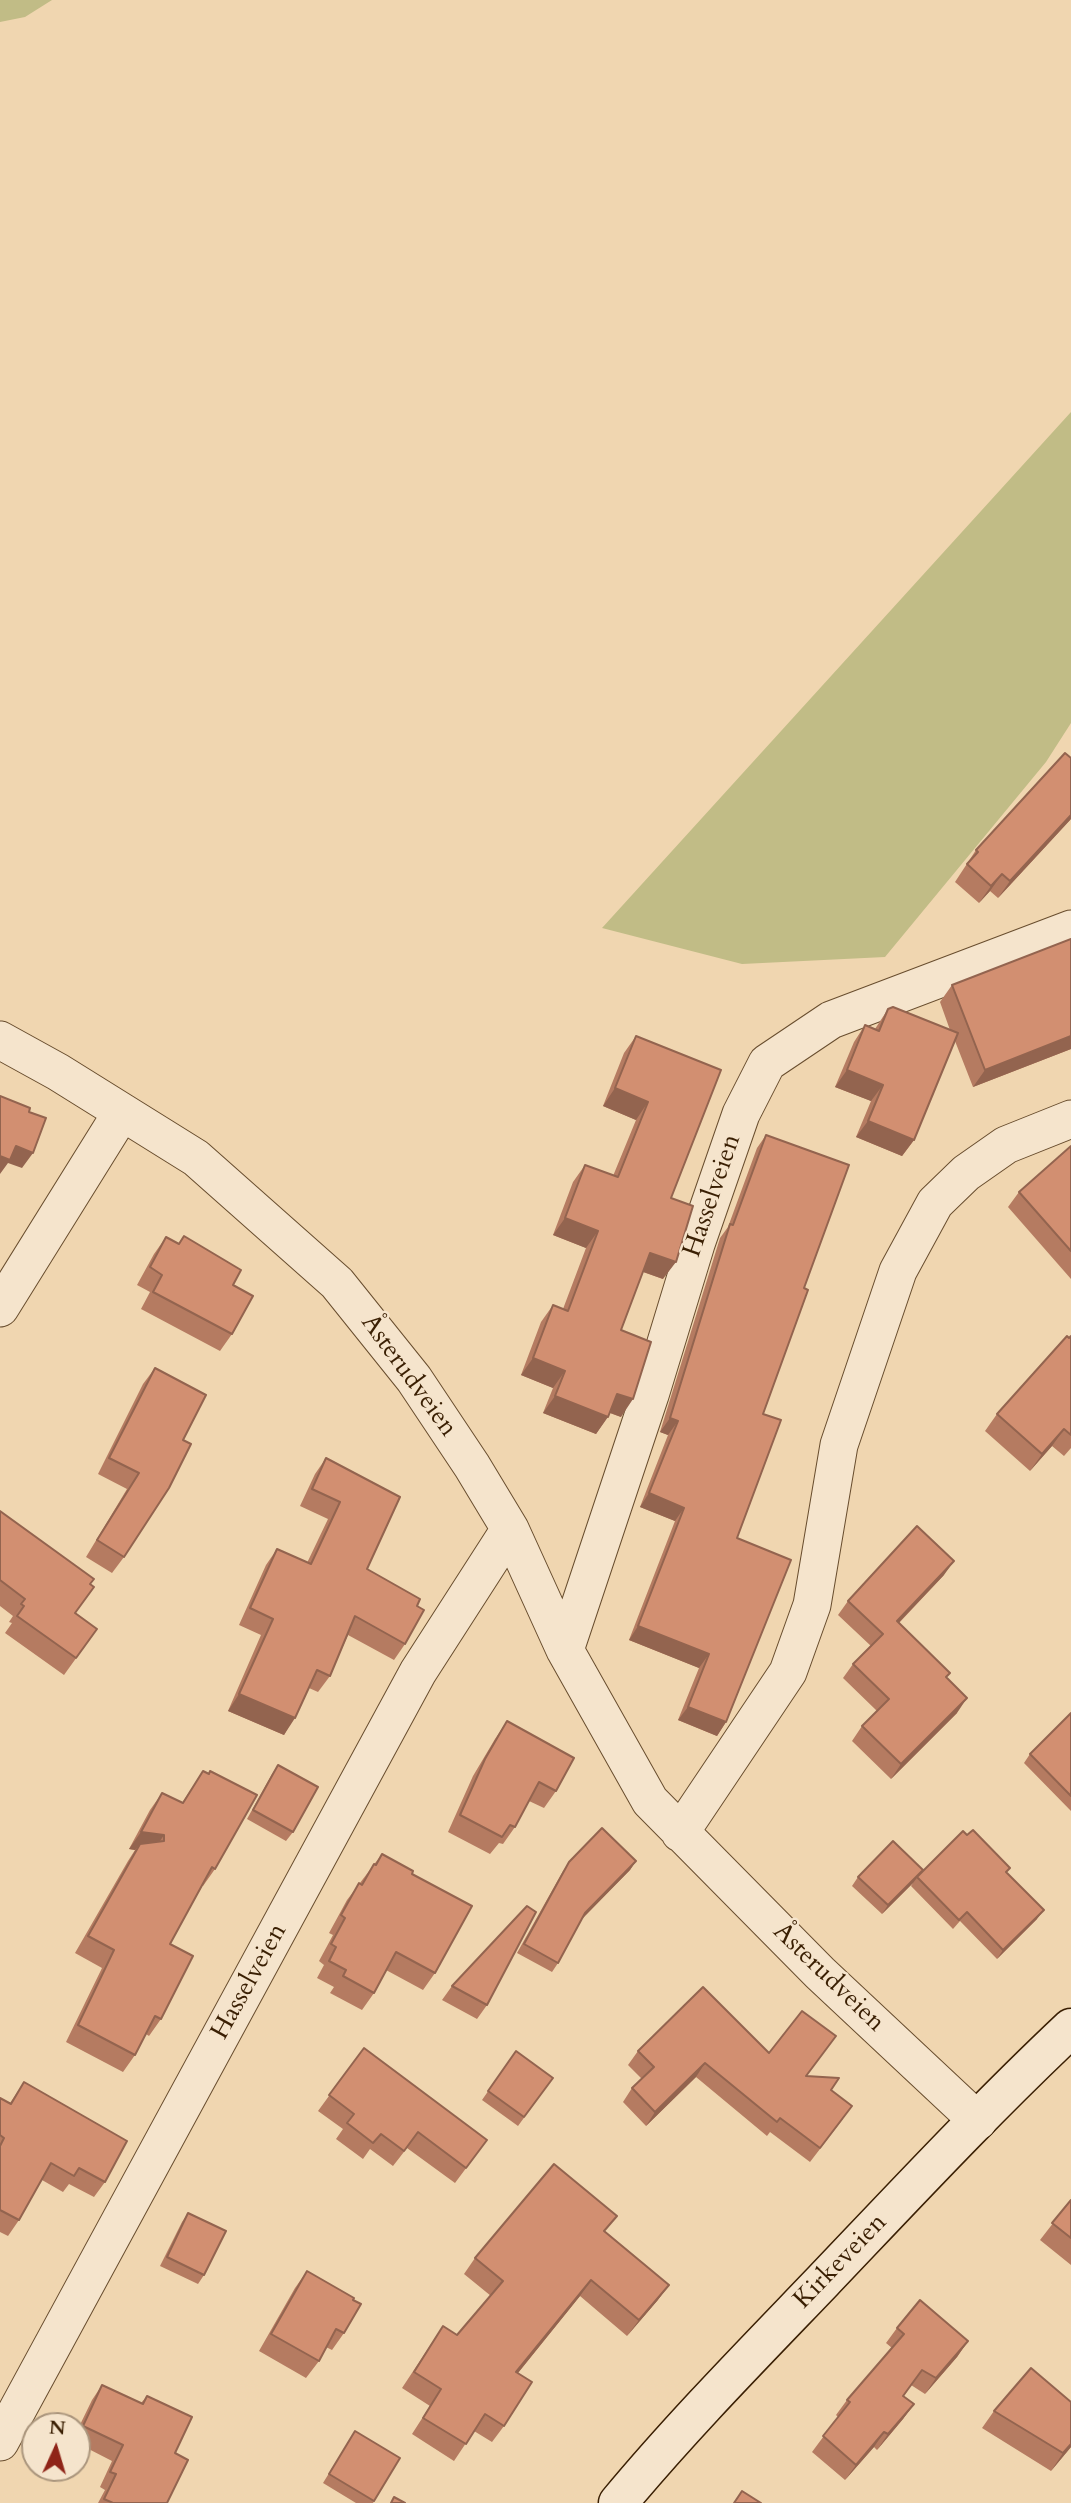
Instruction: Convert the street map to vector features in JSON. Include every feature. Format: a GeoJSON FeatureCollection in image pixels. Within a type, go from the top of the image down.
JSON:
{"type":"FeatureCollection","features":[{"type":"Feature","properties":{"kind":"main road","name":"Kirkeveien"},"geometry":{"type":"LineString","coordinates":[[618,2503],[719,2390],[1018,2078],[1071,2028]]}},
{"type":"Feature","properties":{"kind":"street","name":"Hasselveien"},"geometry":{"type":"LineString","coordinates":[[565,1650],[650,1395],[696,1244],[741,1114],[766,1063],[831,1020],[1071,929]]}},
{"type":"Feature","properties":{"kind":"street","name":"Åsterudveien"},"geometry":{"type":"LineString","coordinates":[[0,1040],[195,1158],[337,1283],[414,1379],[472,1466],[510,1529],[565,1650],[650,1801],[820,1973],[978,2121]]}},
{"type":"Feature","properties":{"kind":"street"},"geometry":{"type":"LineString","coordinates":[[0,1308],[122,1112]]}},
{"type":"Feature","properties":{"kind":"street"},"geometry":{"type":"LineString","coordinates":[[680,1833],[788,1672],[812,1605],[839,1445],[898,1271],[935,1203],[966,1173],[1006,1146],[1071,1119]]}},
{"type":"Feature","properties":{"kind":"street","name":"Hasselveien"},"geometry":{"type":"LineString","coordinates":[[0,2442],[418,1672],[510,1529]]}},
{"type":"Feature","properties":{"kind":"shaded area"},"geometry":{"type":"Polygon","coordinates":[[[0,0],[52,0],[25,17],[0,22],[0,0]]]}},
{"type":"Feature","properties":{"kind":"shaded area"},"geometry":{"type":"Polygon","coordinates":[[[1071,412],[1071,723],[1046,762],[885,957],[742,964],[602,928],[1071,412]]]}},
{"type":"Feature","properties":{"kind":"building"},"geometry":{"type":"Polygon","coordinates":[[[1065,753],[1071,758],[1071,815],[1010,881],[1002,874],[991,886],[967,864],[978,852],[976,850],[1065,753]]]}},
{"type":"Feature","properties":{"kind":"building"},"geometry":{"type":"Polygon","coordinates":[[[1071,939],[1071,1036],[985,1070],[952,985],[1071,939]]]}},
{"type":"Feature","properties":{"kind":"building"},"geometry":{"type":"Polygon","coordinates":[[[893,1007],[958,1033],[914,1140],[868,1121],[883,1085],[847,1070],[865,1025],[879,1031],[888,1009],[893,1007]]]}},
{"type":"Feature","properties":{"kind":"building"},"geometry":{"type":"Polygon","coordinates":[[[636,1036],[721,1070],[671,1198],[693,1206],[676,1262],[650,1253],[621,1330],[651,1342],[633,1399],[617,1394],[608,1417],[555,1396],[565,1371],[533,1358],[553,1305],[568,1311],[598,1231],[565,1218],[585,1165],[618,1177],[648,1102],[615,1088],[636,1036]]]}},
{"type":"Feature","properties":{"kind":"building"},"geometry":{"type":"Polygon","coordinates":[[[0,1096],[30,1108],[29,1112],[46,1118],[33,1153],[16,1146],[10,1160],[0,1156],[0,1096]]]}},
{"type":"Feature","properties":{"kind":"building"},"geometry":{"type":"Polygon","coordinates":[[[766,1135],[849,1165],[804,1288],[808,1290],[763,1414],[781,1420],[737,1538],[791,1560],[726,1722],[688,1707],[709,1654],[638,1626],[684,1508],[649,1493],[678,1421],[670,1418],[730,1224],[733,1225],[766,1135]]]}},
{"type":"Feature","properties":{"kind":"building"},"geometry":{"type":"Polygon","coordinates":[[[1071,1146],[1071,1251],[1019,1192],[1071,1146]]]}},
{"type":"Feature","properties":{"kind":"building"},"geometry":{"type":"Polygon","coordinates":[[[184,1236],[241,1270],[233,1285],[253,1296],[232,1334],[153,1292],[162,1275],[150,1267],[166,1237],[179,1244],[184,1236]]]}},
{"type":"Feature","properties":{"kind":"building"},"geometry":{"type":"Polygon","coordinates":[[[1067,1336],[1071,1336],[1071,1435],[1064,1429],[1042,1454],[997,1414],[1067,1336]]]}},
{"type":"Feature","properties":{"kind":"building"},"geometry":{"type":"Polygon","coordinates":[[[155,1368],[206,1395],[183,1440],[191,1444],[169,1488],[124,1557],[97,1540],[139,1473],[109,1458],[155,1368]]]}},
{"type":"Feature","properties":{"kind":"building"},"geometry":{"type":"Polygon","coordinates":[[[326,1458],[400,1497],[367,1569],[420,1599],[417,1606],[424,1610],[405,1644],[355,1616],[330,1676],[317,1670],[295,1718],[239,1694],[273,1619],[250,1608],[277,1549],[311,1564],[340,1502],[312,1489],[326,1458]]]}},
{"type":"Feature","properties":{"kind":"building"},"geometry":{"type":"Polygon","coordinates":[[[0,1511],[94,1579],[90,1584],[94,1587],[75,1613],[97,1629],[76,1658],[17,1616],[25,1599],[0,1580],[0,1511]]]}},
{"type":"Feature","properties":{"kind":"building"},"geometry":{"type":"Polygon","coordinates":[[[917,1526],[954,1561],[897,1621],[950,1673],[946,1677],[967,1698],[901,1764],[862,1726],[889,1699],[853,1664],[883,1634],[848,1601],[917,1526]]]}},
{"type":"Feature","properties":{"kind":"building"},"geometry":{"type":"Polygon","coordinates":[[[1071,1713],[1071,1796],[1030,1754],[1071,1713]]]}},
{"type":"Feature","properties":{"kind":"building"},"geometry":{"type":"Polygon","coordinates":[[[507,1721],[574,1758],[556,1791],[539,1782],[515,1827],[510,1825],[502,1837],[460,1815],[485,1759],[507,1721]]]}},
{"type":"Feature","properties":{"kind":"building"},"geometry":{"type":"Polygon","coordinates":[[[278,1765],[318,1787],[293,1832],[253,1810],[278,1765]]]}},
{"type":"Feature","properties":{"kind":"building"},"geometry":{"type":"Polygon","coordinates":[[[203,1771],[209,1774],[210,1771],[257,1795],[215,1869],[212,1867],[170,1944],[193,1956],[161,2019],[155,2016],[135,2055],[78,2025],[114,1950],[88,1936],[140,1844],[164,1841],[164,1835],[141,1832],[162,1793],[183,1803],[203,1771]]]}},
{"type":"Feature","properties":{"kind":"building"},"geometry":{"type":"Polygon","coordinates":[[[602,1828],[636,1861],[585,1913],[558,1963],[524,1944],[569,1862],[602,1828]]]}},
{"type":"Feature","properties":{"kind":"building"},"geometry":{"type":"Polygon","coordinates":[[[973,1830],[1010,1868],[1006,1872],[1044,1910],[1003,1950],[967,1912],[959,1920],[917,1877],[963,1831],[967,1835],[973,1830]]]}},
{"type":"Feature","properties":{"kind":"building"},"geometry":{"type":"Polygon","coordinates":[[[893,1841],[923,1870],[888,1905],[858,1877],[893,1841]]]}},
{"type":"Feature","properties":{"kind":"building"},"geometry":{"type":"Polygon","coordinates":[[[382,1854],[413,1871],[412,1874],[472,1906],[435,1973],[396,1952],[374,1993],[343,1976],[346,1970],[329,1961],[336,1947],[331,1944],[345,1918],[341,1915],[359,1883],[362,1885],[382,1854]]]}},
{"type":"Feature","properties":{"kind":"building"},"geometry":{"type":"Polygon","coordinates":[[[527,1906],[536,1912],[487,2005],[452,1986],[527,1906]]]}},
{"type":"Feature","properties":{"kind":"building"},"geometry":{"type":"Polygon","coordinates":[[[703,1987],[769,2053],[802,2011],[836,2036],[806,2076],[839,2078],[831,2090],[852,2106],[820,2148],[780,2118],[777,2122],[705,2063],[655,2112],[632,2088],[654,2067],[638,2051],[703,1987]]]}},
{"type":"Feature","properties":{"kind":"building"},"geometry":{"type":"Polygon","coordinates":[[[364,2048],[487,2140],[466,2168],[418,2132],[404,2151],[381,2134],[373,2143],[347,2123],[354,2114],[329,2095],[364,2048]]]}},
{"type":"Feature","properties":{"kind":"building"},"geometry":{"type":"Polygon","coordinates":[[[516,2051],[553,2078],[524,2117],[488,2091],[516,2051]]]}},
{"type":"Feature","properties":{"kind":"building"},"geometry":{"type":"Polygon","coordinates":[[[24,2082],[127,2141],[105,2182],[79,2168],[74,2176],[51,2163],[19,2220],[0,2210],[0,2146],[4,2138],[0,2135],[0,2098],[11,2104],[24,2082]]]}},
{"type":"Feature","properties":{"kind":"building"},"geometry":{"type":"Polygon","coordinates":[[[554,2164],[617,2216],[604,2231],[669,2285],[639,2320],[591,2280],[516,2372],[532,2382],[504,2426],[485,2414],[466,2444],[423,2418],[441,2389],[414,2372],[443,2326],[457,2335],[503,2281],[475,2258],[554,2164]]]}},
{"type":"Feature","properties":{"kind":"building"},"geometry":{"type":"Polygon","coordinates":[[[1071,2200],[1071,2238],[1052,2223],[1071,2200]]]}},
{"type":"Feature","properties":{"kind":"building"},"geometry":{"type":"Polygon","coordinates":[[[188,2213],[226,2231],[204,2275],[167,2257],[188,2213]]]}},
{"type":"Feature","properties":{"kind":"building"},"geometry":{"type":"Polygon","coordinates":[[[307,2271],[361,2304],[344,2333],[336,2329],[319,2361],[271,2334],[307,2271]]]}},
{"type":"Feature","properties":{"kind":"building"},"geometry":{"type":"Polygon","coordinates":[[[920,2300],[968,2341],[936,2378],[922,2370],[903,2396],[914,2404],[888,2434],[884,2432],[856,2465],[823,2436],[850,2402],[847,2400],[904,2334],[897,2328],[920,2300]]]}},
{"type":"Feature","properties":{"kind":"building"},"geometry":{"type":"Polygon","coordinates":[[[1031,2368],[1071,2402],[1071,2444],[1063,2453],[994,2411],[1031,2368]]]}},
{"type":"Feature","properties":{"kind":"building"},"geometry":{"type":"Polygon","coordinates":[[[102,2385],[143,2404],[147,2396],[192,2417],[175,2453],[188,2460],[167,2503],[113,2503],[104,2499],[116,2474],[110,2472],[123,2445],[91,2430],[89,2412],[102,2385]]]}},
{"type":"Feature","properties":{"kind":"building"},"geometry":{"type":"Polygon","coordinates":[[[355,2431],[400,2458],[374,2501],[329,2474],[355,2431]]]}},
{"type":"Feature","properties":{"kind":"building"},"geometry":{"type":"Polygon","coordinates":[[[742,2491],[761,2503],[734,2503],[742,2491]]]}},
{"type":"Feature","properties":{"kind":"building"},"geometry":{"type":"Polygon","coordinates":[[[394,2497],[405,2503],[391,2503],[394,2497]]]}}]}
